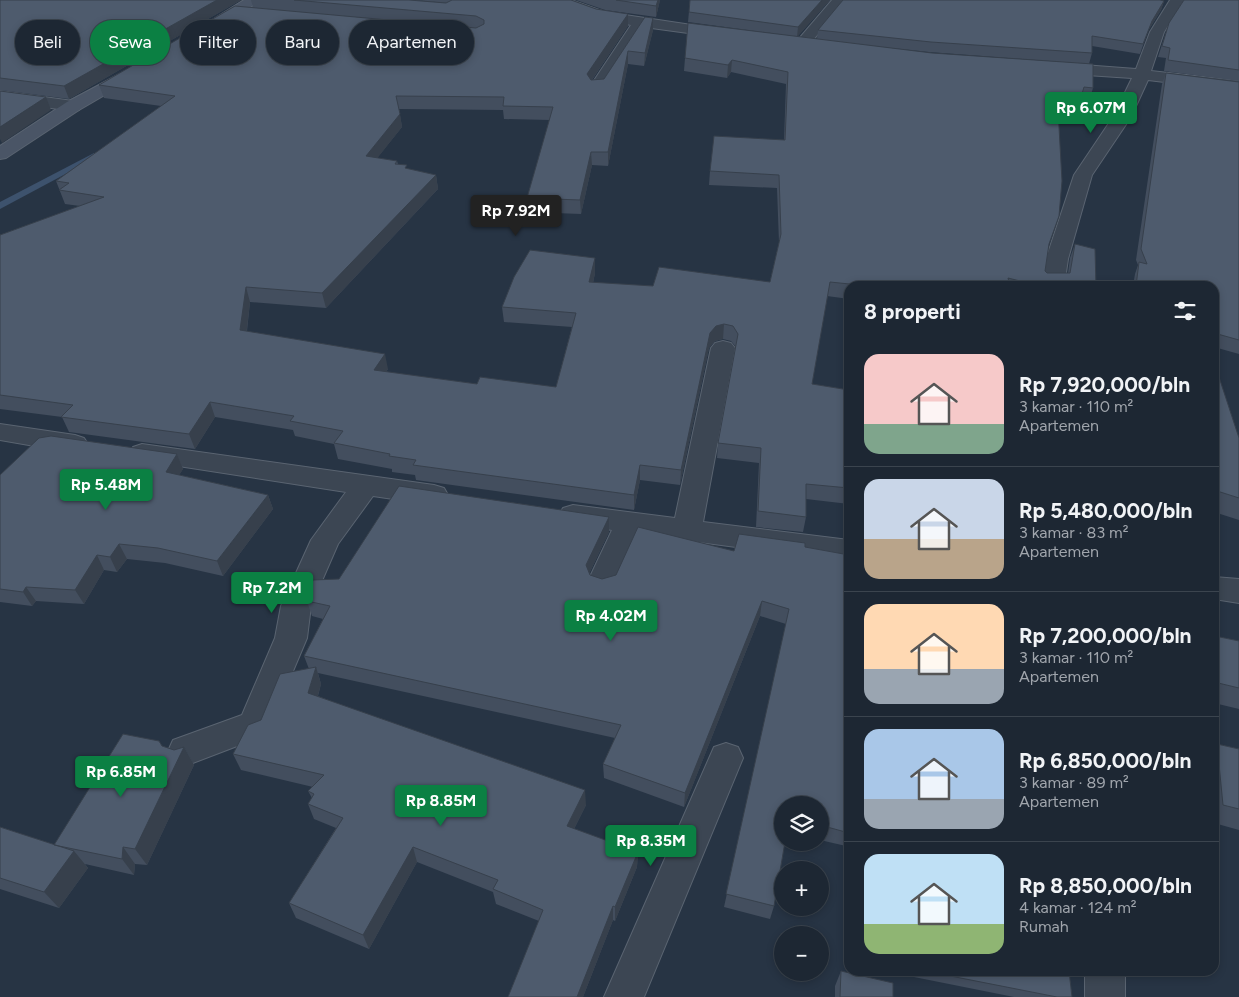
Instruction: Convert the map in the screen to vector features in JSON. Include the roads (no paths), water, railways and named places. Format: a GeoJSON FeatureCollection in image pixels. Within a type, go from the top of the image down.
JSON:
{"type":"FeatureCollection","features":[{"type":"Feature","properties":{"kind":"main road"},"geometry":{"type":"LineString","coordinates":[[223,20],[236,12],[257,7]]}},
{"type":"Feature","properties":{"kind":"main road"},"geometry":{"type":"LineString","coordinates":[[0,154],[73,106],[146,65]]}},
{"type":"Feature","properties":{"kind":"street"},"geometry":{"type":"LineString","coordinates":[[558,0],[602,16],[639,23],[737,36]]}},
{"type":"Feature","properties":{"kind":"street"},"geometry":{"type":"LineString","coordinates":[[802,44],[840,0]]}},
{"type":"Feature","properties":{"kind":"street"},"geometry":{"type":"LineString","coordinates":[[1154,3],[1175,3]]}},
{"type":"Feature","properties":{"kind":"street"},"geometry":{"type":"LineString","coordinates":[[1054,281],[1057,259],[1083,175],[1122,117],[1142,75],[1157,32],[1175,3]]}},
{"type":"Feature","properties":{"kind":"street"},"geometry":{"type":"LineString","coordinates":[[597,88],[639,23]]}},
{"type":"Feature","properties":{"kind":"street"},"geometry":{"type":"LineString","coordinates":[[784,41],[824,46]]}},
{"type":"Feature","properties":{"kind":"street"},"geometry":{"type":"LineString","coordinates":[[1039,67],[1142,75],[1239,86]]}},
{"type":"Feature","properties":{"kind":"street"},"geometry":{"type":"LineString","coordinates":[[0,96],[73,106]]}},
{"type":"Feature","properties":{"kind":"street"},"geometry":{"type":"LineString","coordinates":[[687,530],[723,348]]}},
{"type":"Feature","properties":{"kind":"street"},"geometry":{"type":"LineString","coordinates":[[0,432],[454,498]]}},
{"type":"Feature","properties":{"kind":"street"},"geometry":{"type":"LineString","coordinates":[[185,751],[254,725],[291,638],[296,606],[326,540],[366,485]]}},
{"type":"Feature","properties":{"kind":"street"},"geometry":{"type":"LineString","coordinates":[[552,512],[844,550]]}},
{"type":"Feature","properties":{"kind":"street"},"geometry":{"type":"LineString","coordinates":[[603,581],[630,523]]}},
{"type":"Feature","properties":{"kind":"street"},"geometry":{"type":"LineString","coordinates":[[1219,589],[1239,591]]}},
{"type":"Feature","properties":{"kind":"street"},"geometry":{"type":"LineString","coordinates":[[624,997],[726,758]]}},
{"type":"Feature","properties":{"kind":"street"},"geometry":{"type":"LineString","coordinates":[[1105,976],[1105,997]]}},
{"type":"Feature","properties":{"kind":"waterway"},"geometry":{"type":"LineString","coordinates":[[0,206],[97,155]]}}]}
